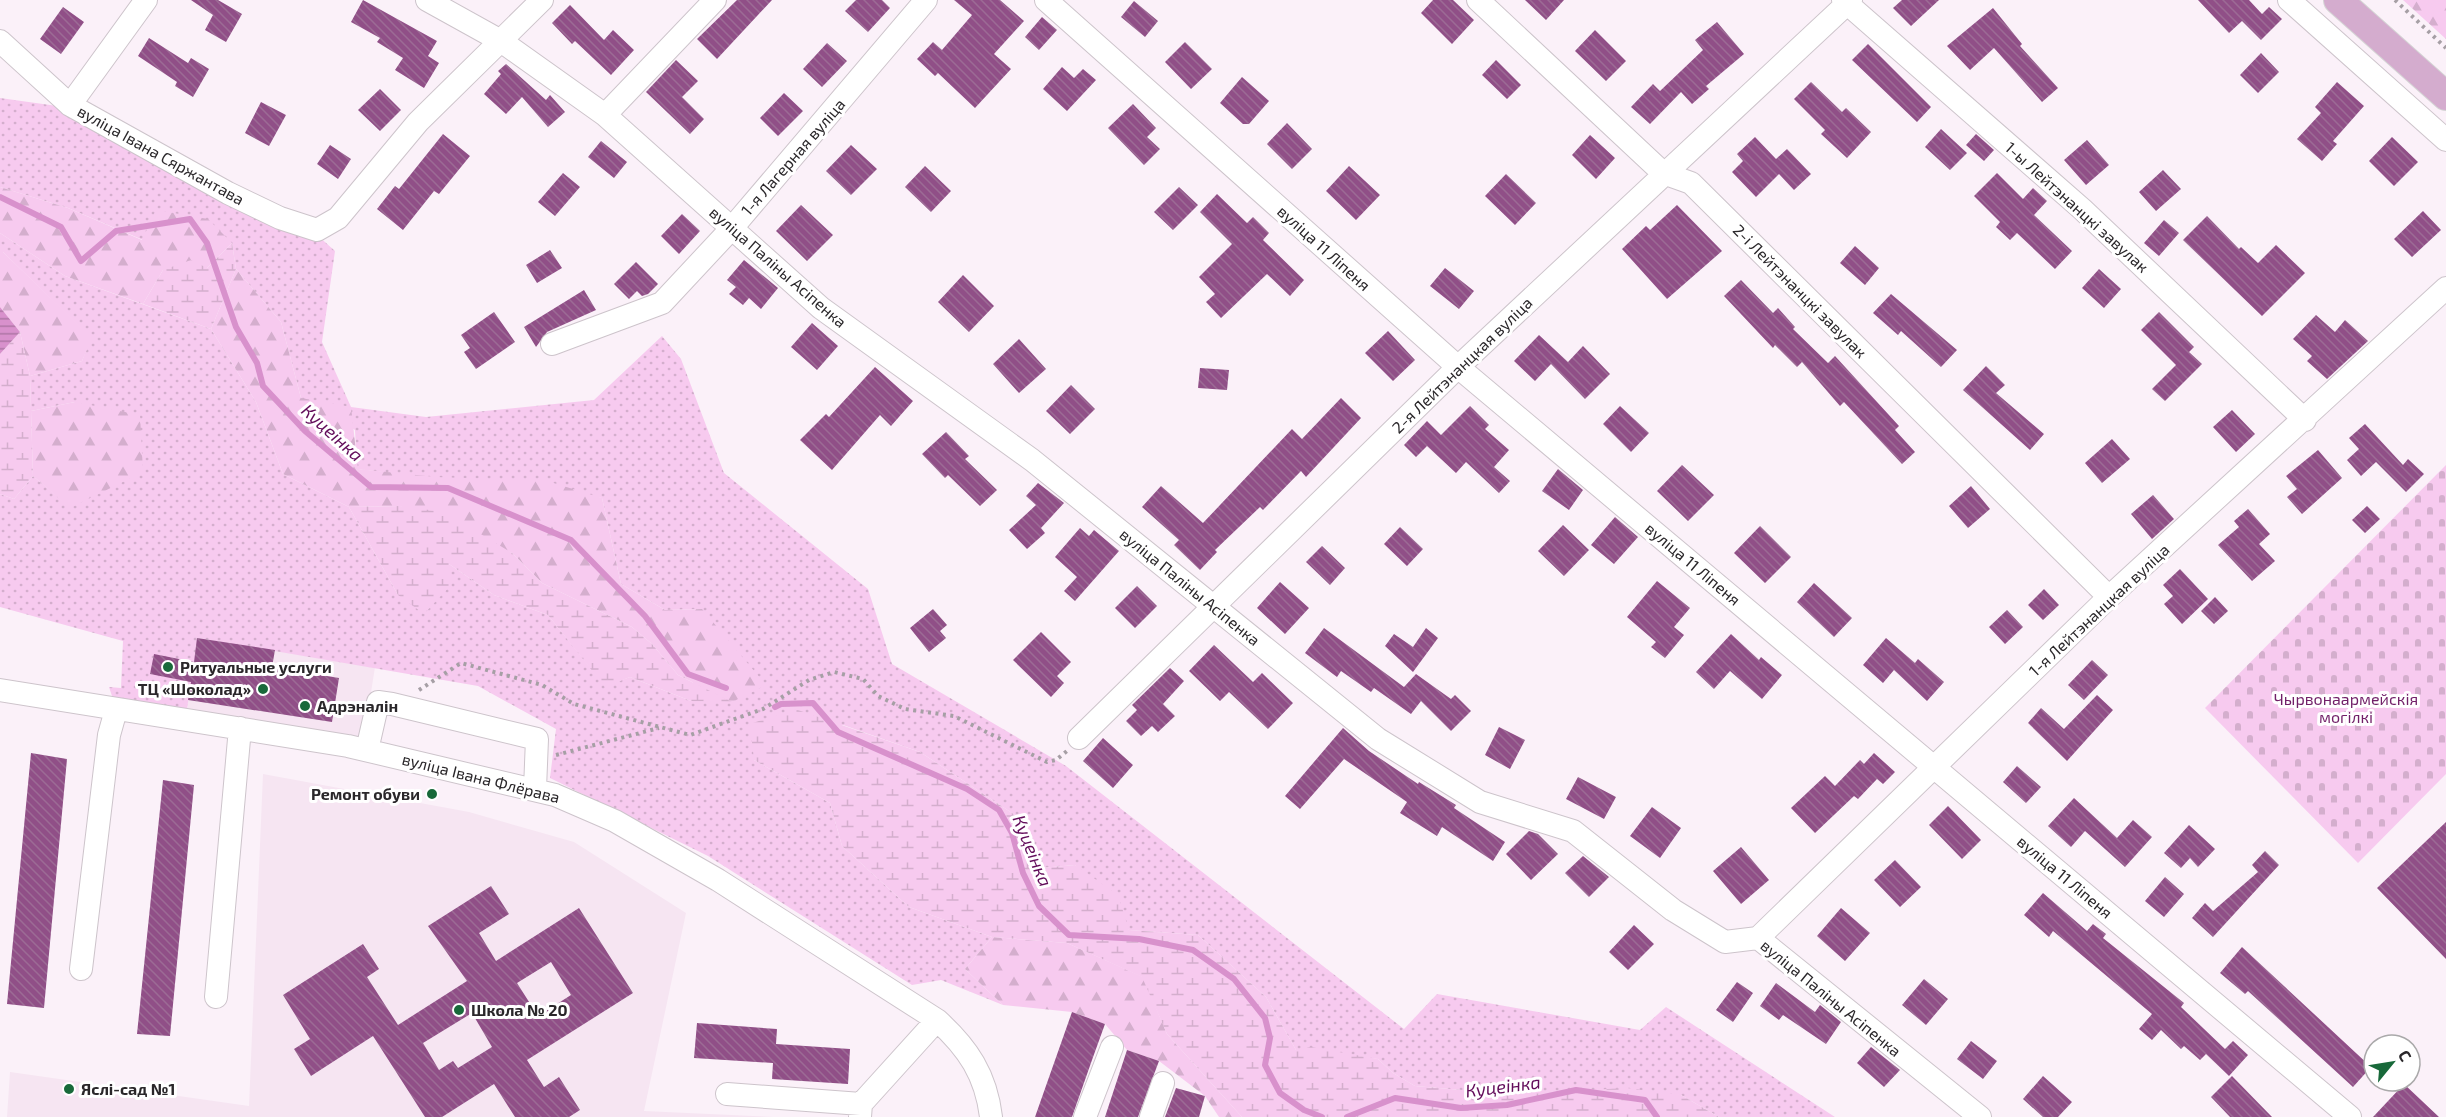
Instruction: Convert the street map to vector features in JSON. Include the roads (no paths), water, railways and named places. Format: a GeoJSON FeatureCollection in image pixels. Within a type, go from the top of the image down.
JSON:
{"type":"FeatureCollection","features":[{"type":"Feature","properties":{"kind":"main road"},"geometry":{"type":"LineString","coordinates":[[2337,0],[2446,96]]}},
{"type":"Feature","properties":{"kind":"street"},"geometry":{"type":"LineString","coordinates":[[70,105],[146,0]]}},
{"type":"Feature","properties":{"kind":"street","name":"вуліца Паліны Асіпенка"},"geometry":{"type":"LineString","coordinates":[[427,0],[501,41],[605,115],[821,308],[1032,460],[1378,739],[1480,802],[1573,831],[1673,910],[1725,942],[1758,938],[1980,1117]]}},
{"type":"Feature","properties":{"kind":"street"},"geometry":{"type":"LineString","coordinates":[[501,41],[542,0]]}},
{"type":"Feature","properties":{"kind":"street"},"geometry":{"type":"LineString","coordinates":[[605,115],[715,0]]}},
{"type":"Feature","properties":{"kind":"street","name":"1-я Лагерная вуліца"},"geometry":{"type":"LineString","coordinates":[[552,344],[662,303],[732,228],[926,0]]}},
{"type":"Feature","properties":{"kind":"street","name":"вуліца 11 Ліпеня"},"geometry":{"type":"LineString","coordinates":[[1046,0],[1458,367],[2350,1117]]}},
{"type":"Feature","properties":{"kind":"street","name":"2-і Лейтэнанцкі завулак"},"geometry":{"type":"LineString","coordinates":[[1478,0],[1663,173],[1691,183],[2109,597]]}},
{"type":"Feature","properties":{"kind":"street"},"geometry":{"type":"LineString","coordinates":[[2289,0],[2446,140]]}},
{"type":"Feature","properties":{"kind":"street","name":"2-я Лейтэнанцкая вуліца"},"geometry":{"type":"LineString","coordinates":[[1079,738],[1458,367],[1847,1]]}},
{"type":"Feature","properties":{"kind":"street","name":"1-ы Лейтэнанцкі завулак"},"geometry":{"type":"LineString","coordinates":[[1847,1],[2082,209],[2305,420]]}},
{"type":"Feature","properties":{"kind":"street","name":"вуліца Івана Сяржантава"},"geometry":{"type":"LineString","coordinates":[[0,41],[70,105],[228,193],[280,218],[317,230],[338,218],[418,122],[501,41]]}},
{"type":"Feature","properties":{"kind":"street","name":"1-я Лейтэнанцкая вуліца"},"geometry":{"type":"LineString","coordinates":[[1758,938],[2109,597],[2305,420],[2446,288]]}},
{"type":"Feature","properties":{"kind":"street","name":"вуліца Івана Флёрава"},"geometry":{"type":"LineString","coordinates":[[1,694],[240,728],[367,750],[535,789],[615,821],[688,862],[937,1020],[958,1039],[973,1057],[981,1073],[991,1117]]}},
{"type":"Feature","properties":{"kind":"street"},"geometry":{"type":"LineString","coordinates":[[367,750],[378,702],[392,704],[537,739],[535,789]]}},
{"type":"Feature","properties":{"kind":"street"},"geometry":{"type":"LineString","coordinates":[[81,969],[109,735],[116,710]]}},
{"type":"Feature","properties":{"kind":"street"},"geometry":{"type":"LineString","coordinates":[[216,996],[240,728]]}},
{"type":"Feature","properties":{"kind":"street"},"geometry":{"type":"LineString","coordinates":[[727,1095],[860,1110],[937,1020]]}},
{"type":"Feature","properties":{"kind":"street"},"geometry":{"type":"LineString","coordinates":[[1085,1117],[1112,1047]]}},
{"type":"Feature","properties":{"kind":"street"},"geometry":{"type":"LineString","coordinates":[[1151,1117],[1163,1083]]}},
{"type":"Feature","properties":{"kind":"waterway","name":"Куцеінка"},"geometry":{"type":"LineString","coordinates":[[0,197],[61,227],[81,261],[116,231],[190,219],[207,243],[236,327],[257,363],[263,386],[305,431],[371,487],[448,488],[571,540],[645,616],[688,674],[726,688]]}},
{"type":"Feature","properties":{"kind":"waterway","name":"Куцеінка"},"geometry":{"type":"LineString","coordinates":[[775,707],[781,704],[813,703],[838,732],[967,789],[999,810],[1012,833],[1023,873],[1039,906],[1069,935],[1139,939],[1193,950],[1234,979],[1265,1018],[1270,1038],[1265,1065],[1280,1093],[1304,1110],[1322,1117]]}},
{"type":"Feature","properties":{"kind":"waterway","name":"Куцеінка"},"geometry":{"type":"LineString","coordinates":[[1347,1117],[1395,1098],[1461,1108],[1507,1105],[1576,1090],[1645,1100],[1657,1117]]}},
{"type":"Feature","properties":{"kind":"place","name":"Ритуальные услуги"},"geometry":{"type":"Point","coordinates":[168,667]}},
{"type":"Feature","properties":{"kind":"place","name":"ТЦ «Шоколад»"},"geometry":{"type":"Point","coordinates":[263,689]}},
{"type":"Feature","properties":{"kind":"place","name":"Адрэналін"},"geometry":{"type":"Point","coordinates":[305,706]}},
{"type":"Feature","properties":{"kind":"place","name":"Ремонт обуви"},"geometry":{"type":"Point","coordinates":[432,794]}},
{"type":"Feature","properties":{"kind":"place","name":"Школа № 20"},"geometry":{"type":"Point","coordinates":[459,1010]}},
{"type":"Feature","properties":{"kind":"place","name":"Яслі-сад №1"},"geometry":{"type":"Point","coordinates":[69,1089]}},
{"type":"Feature","properties":{"kind":"park label","name":"Чырвонаармейскія могілкі"},"geometry":{"type":"Point","coordinates":[2346,708]}}]}
